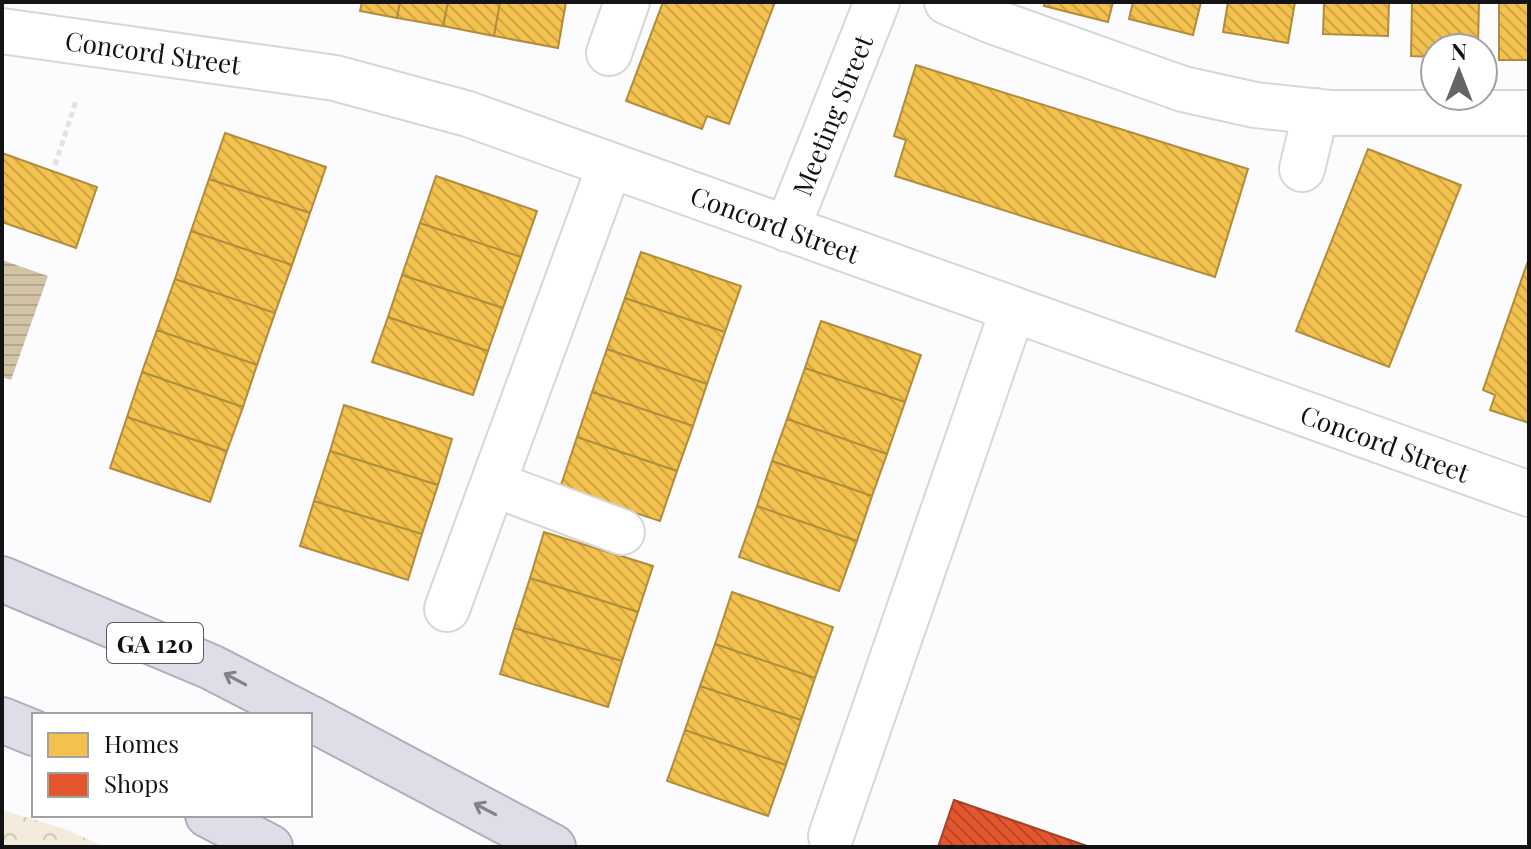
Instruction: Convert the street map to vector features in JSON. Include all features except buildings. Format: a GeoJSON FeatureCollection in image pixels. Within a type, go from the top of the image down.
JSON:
{"type":"FeatureCollection","features":[{"type":"Feature","properties":{"kind":"highway","name":"GA 120"},"geometry":{"type":"LineString","coordinates":[[2,579],[211,667],[300,713]]}},
{"type":"Feature","properties":{"kind":"highway"},"geometry":{"type":"LineString","coordinates":[[312,719],[553,847]]}},
{"type":"Feature","properties":{"kind":"highway"},"geometry":{"type":"LineString","coordinates":[[2,720],[32,732]]}},
{"type":"Feature","properties":{"kind":"highway"},"geometry":{"type":"LineString","coordinates":[[212,817],[270,847]]}},
{"type":"Feature","properties":{"kind":"street"},"geometry":{"type":"LineString","coordinates":[[609,53],[627,2]]}},
{"type":"Feature","properties":{"kind":"street","name":"Meeting Street"},"geometry":{"type":"LineString","coordinates":[[787,229],[877,2]]}},
{"type":"Feature","properties":{"kind":"street"},"geometry":{"type":"LineString","coordinates":[[947,2],[1183,89],[1255,105],[1316,111],[1529,113]]}},
{"type":"Feature","properties":{"kind":"street","name":"Concord Street"},"geometry":{"type":"LineString","coordinates":[[2,31],[335,78],[468,114],[1529,494]]}},
{"type":"Feature","properties":{"kind":"street"},"geometry":{"type":"LineString","coordinates":[[1302,169],[1316,111]]}},
{"type":"Feature","properties":{"kind":"street"},"geometry":{"type":"LineString","coordinates":[[447,609],[610,165]]}},
{"type":"Feature","properties":{"kind":"street"},"geometry":{"type":"LineString","coordinates":[[831,836],[1013,309]]}},
{"type":"Feature","properties":{"kind":"street"},"geometry":{"type":"LineString","coordinates":[[493,484],[622,532]]}},
{"type":"Feature","properties":{"kind":"path"},"geometry":{"type":"LineString","coordinates":[[55,165],[76,101]]}},
{"type":"Feature","properties":{"kind":"green space"},"geometry":{"type":"Polygon","coordinates":[[[2,810],[65,829],[105,847],[2,847],[2,810]]]}},
{"type":"Feature","properties":{"kind":"shaded area"},"geometry":{"type":"Polygon","coordinates":[[[2,260],[48,276],[11,380],[2,377],[2,260]]]}}]}
